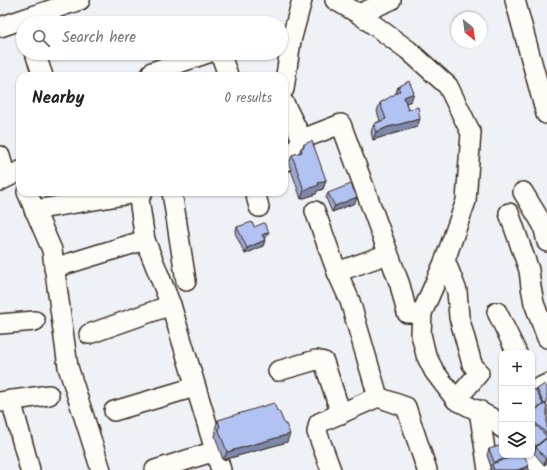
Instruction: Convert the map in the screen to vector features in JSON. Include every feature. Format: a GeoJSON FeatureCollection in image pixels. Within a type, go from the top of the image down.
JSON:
{"type":"FeatureCollection","features":[{"type":"Feature","properties":{"kind":"street"},"geometry":{"type":"LineString","coordinates":[[37,16],[80,0]]}},
{"type":"Feature","properties":{"kind":"street"},"geometry":{"type":"LineString","coordinates":[[286,72],[291,41],[302,0]]}},
{"type":"Feature","properties":{"kind":"street"},"geometry":{"type":"LineString","coordinates":[[335,0],[360,14],[408,50],[448,86],[472,133],[466,201],[445,260],[422,313],[421,334],[426,355],[438,376],[456,400],[494,417],[488,470]]}},
{"type":"Feature","properties":{"kind":"street"},"geometry":{"type":"LineString","coordinates":[[360,14],[391,0]]}},
{"type":"Feature","properties":{"kind":"street"},"geometry":{"type":"LineString","coordinates":[[516,0],[546,114]]}},
{"type":"Feature","properties":{"kind":"street"},"geometry":{"type":"LineString","coordinates":[[0,27],[16,23]]}},
{"type":"Feature","properties":{"kind":"street"},"geometry":{"type":"LineString","coordinates":[[37,60],[42,72]]}},
{"type":"Feature","properties":{"kind":"street"},"geometry":{"type":"LineString","coordinates":[[152,72],[187,60]]}},
{"type":"Feature","properties":{"kind":"street"},"geometry":{"type":"LineString","coordinates":[[222,60],[226,72]]}},
{"type":"Feature","properties":{"kind":"street"},"geometry":{"type":"LineString","coordinates":[[288,111],[302,139]]}},
{"type":"Feature","properties":{"kind":"street"},"geometry":{"type":"LineString","coordinates":[[288,160],[302,139],[341,124],[400,285],[407,313],[422,313]]}},
{"type":"Feature","properties":{"kind":"street"},"geometry":{"type":"LineString","coordinates":[[0,156],[13,175]]}},
{"type":"Feature","properties":{"kind":"street"},"geometry":{"type":"LineString","coordinates":[[523,192],[543,225],[547,242]]}},
{"type":"Feature","properties":{"kind":"street"},"geometry":{"type":"LineString","coordinates":[[29,196],[52,250],[68,367],[100,470]]}},
{"type":"Feature","properties":{"kind":"street"},"geometry":{"type":"LineString","coordinates":[[34,210],[116,196]]}},
{"type":"Feature","properties":{"kind":"street"},"geometry":{"type":"LineString","coordinates":[[140,196],[145,240],[171,305],[221,470]]}},
{"type":"Feature","properties":{"kind":"street"},"geometry":{"type":"LineString","coordinates":[[173,196],[186,281]]}},
{"type":"Feature","properties":{"kind":"street"},"geometry":{"type":"LineString","coordinates":[[315,211],[337,272],[350,301],[378,397]]}},
{"type":"Feature","properties":{"kind":"street"},"geometry":{"type":"LineString","coordinates":[[510,214],[529,270],[534,303],[547,338]]}},
{"type":"Feature","properties":{"kind":"street"},"geometry":{"type":"LineString","coordinates":[[54,268],[145,240]]}},
{"type":"Feature","properties":{"kind":"street"},"geometry":{"type":"LineString","coordinates":[[337,272],[388,254]]}},
{"type":"Feature","properties":{"kind":"street"},"geometry":{"type":"LineString","coordinates":[[445,260],[457,291],[459,317],[472,364],[479,373],[456,400]]}},
{"type":"Feature","properties":{"kind":"street"},"geometry":{"type":"LineString","coordinates":[[89,334],[171,305]]}},
{"type":"Feature","properties":{"kind":"street"},"geometry":{"type":"LineString","coordinates":[[497,312],[516,350]]}},
{"type":"Feature","properties":{"kind":"street"},"geometry":{"type":"LineString","coordinates":[[0,324],[35,321]]}},
{"type":"Feature","properties":{"kind":"street"},"geometry":{"type":"LineString","coordinates":[[278,371],[316,360],[324,362],[341,414]]}},
{"type":"Feature","properties":{"kind":"street"},"geometry":{"type":"LineString","coordinates":[[114,411],[195,387]]}},
{"type":"Feature","properties":{"kind":"street"},"geometry":{"type":"LineString","coordinates":[[30,470],[6,401],[49,395]]}},
{"type":"Feature","properties":{"kind":"street"},"geometry":{"type":"LineString","coordinates":[[331,470],[317,432],[319,423],[378,397],[406,407],[427,470]]}},
{"type":"Feature","properties":{"kind":"street"},"geometry":{"type":"LineString","coordinates":[[155,470],[215,451]]}},
{"type":"Feature","properties":{"kind":"building"},"geometry":{"type":"Polygon","coordinates":[[[409,81],[414,93],[404,97],[408,110],[418,107],[420,119],[388,127],[376,132],[374,124],[386,119],[380,103],[400,91],[398,87],[409,81]]]}},
{"type":"Feature","properties":{"kind":"building"},"geometry":{"type":"Polygon","coordinates":[[[312,141],[326,180],[318,183],[319,185],[304,190],[292,155],[302,152],[301,148],[304,147],[304,144],[312,141]]]}},
{"type":"Feature","properties":{"kind":"building"},"geometry":{"type":"Polygon","coordinates":[[[351,184],[357,197],[335,206],[328,193],[351,184]]]}},
{"type":"Feature","properties":{"kind":"building"},"geometry":{"type":"Polygon","coordinates":[[[252,222],[254,227],[264,223],[269,232],[262,235],[265,240],[247,248],[237,227],[252,222]]]}},
{"type":"Feature","properties":{"kind":"building"},"geometry":{"type":"Polygon","coordinates":[[[545,384],[547,388],[547,403],[544,404],[537,389],[545,384]]]}},
{"type":"Feature","properties":{"kind":"building"},"geometry":{"type":"Polygon","coordinates":[[[535,389],[543,404],[536,409],[535,407],[535,389]]]}},
{"type":"Feature","properties":{"kind":"building"},"geometry":{"type":"Polygon","coordinates":[[[274,403],[290,434],[227,452],[218,428],[220,427],[218,420],[274,403]]]}},
{"type":"Feature","properties":{"kind":"building"},"geometry":{"type":"Polygon","coordinates":[[[545,404],[547,407],[547,434],[536,423],[535,424],[535,410],[545,404]]]}},
{"type":"Feature","properties":{"kind":"building"},"geometry":{"type":"Polygon","coordinates":[[[537,426],[547,437],[536,446],[535,445],[535,428],[537,426]]]}},
{"type":"Feature","properties":{"kind":"building"},"geometry":{"type":"Polygon","coordinates":[[[547,438],[547,459],[546,459],[536,447],[547,438]]]}},
{"type":"Feature","properties":{"kind":"building"},"geometry":{"type":"Polygon","coordinates":[[[499,446],[499,458],[508,458],[494,462],[489,449],[499,446]]]}},
{"type":"Feature","properties":{"kind":"building"},"geometry":{"type":"Polygon","coordinates":[[[508,458],[525,458],[529,466],[517,470],[494,470],[492,464],[508,458]]]}},
{"type":"Feature","properties":{"kind":"building"},"geometry":{"type":"Polygon","coordinates":[[[528,467],[529,470],[520,470],[528,467]]]}}]}
